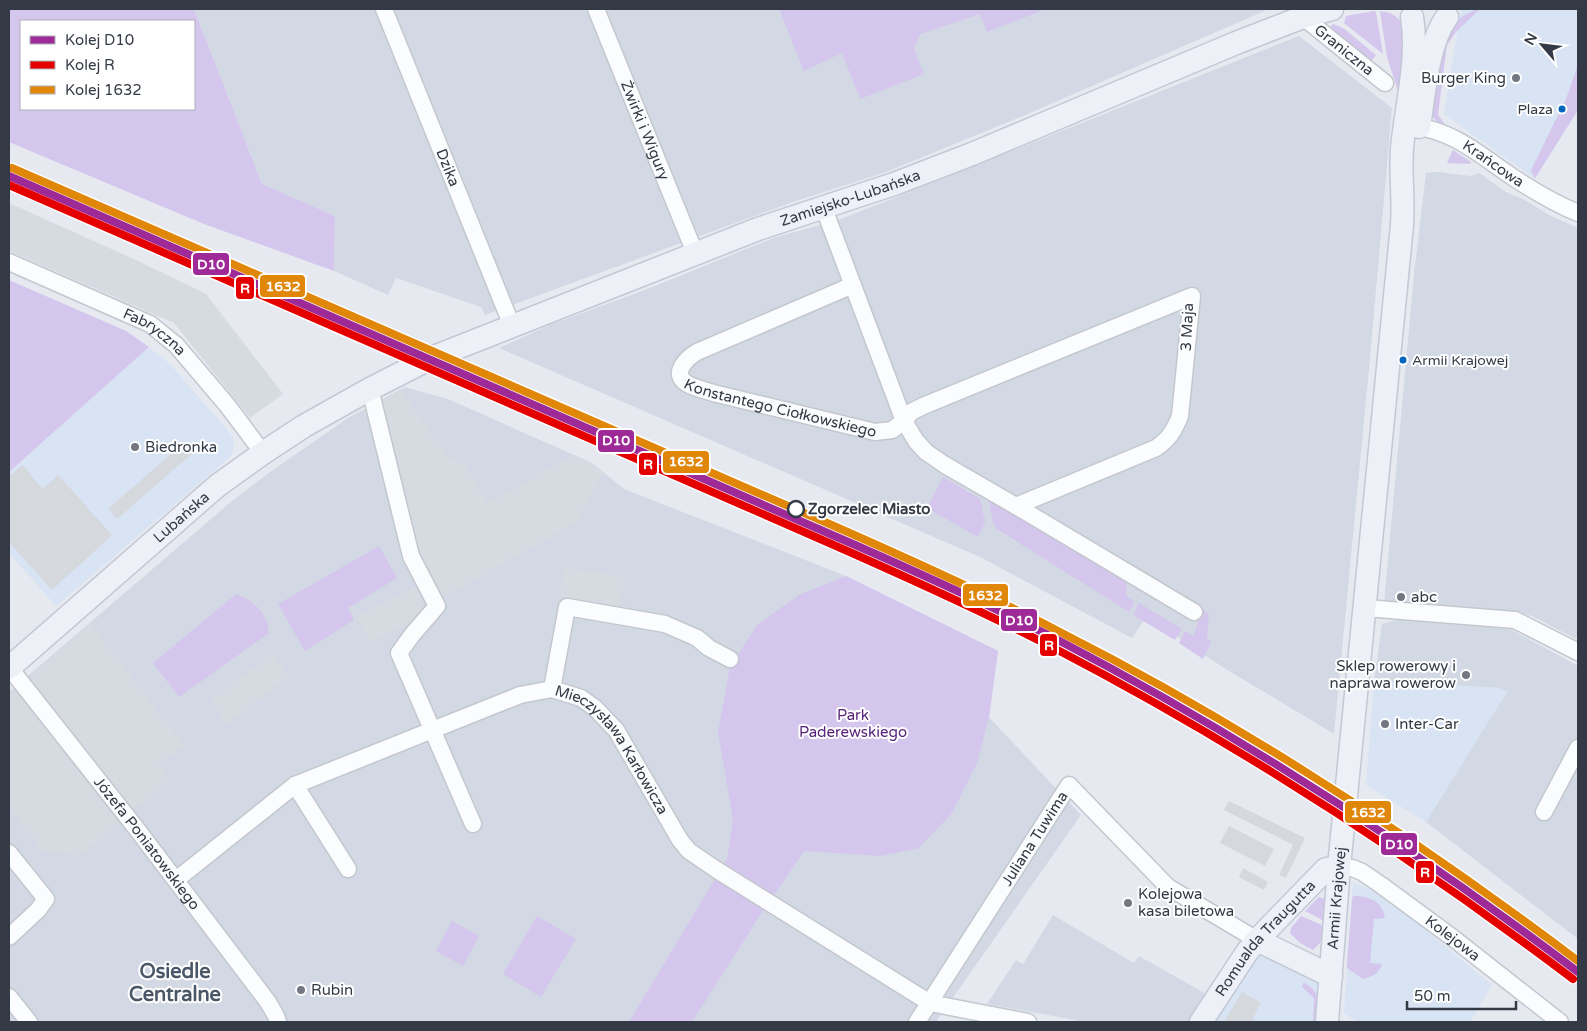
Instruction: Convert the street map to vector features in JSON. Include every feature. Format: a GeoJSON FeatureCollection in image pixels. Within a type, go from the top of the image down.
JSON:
{"type":"FeatureCollection","features":[{"type":"Feature","properties":{"kind":"main road","name":"Zamiejsko-Lubańska"},"geometry":{"type":"LineString","coordinates":[[370,389],[429,359],[695,253],[823,206],[894,184],[972,154],[1300,13],[1332,9]]}},
{"type":"Feature","properties":{"kind":"main road"},"geometry":{"type":"LineString","coordinates":[[1405,11],[1422,21],[1435,21],[1452,13]]}},
{"type":"Feature","properties":{"kind":"main road","name":"Armii Krajowej"},"geometry":{"type":"LineString","coordinates":[[1405,11],[1415,47],[1411,126]]}},
{"type":"Feature","properties":{"kind":"main road","name":"Armii Krajowej"},"geometry":{"type":"LineString","coordinates":[[1327,1022],[1342,837],[1403,208],[1401,179],[1411,126],[1438,31],[1452,13]]}},
{"type":"Feature","properties":{"kind":"main road","name":"Lubańska"},"geometry":{"type":"LineString","coordinates":[[9,667],[218,486],[304,426],[370,389]]}},
{"type":"Feature","properties":{"kind":"main road","name":"Romualda Traugutta"},"geometry":{"type":"LineString","coordinates":[[1201,1022],[1257,940],[1326,869],[1340,867]]}},
{"type":"Feature","properties":{"kind":"main road"},"geometry":{"type":"LineString","coordinates":[[1257,940],[1331,976]]}},
{"type":"Feature","properties":{"kind":"street","name":"Dzika"},"geometry":{"type":"LineString","coordinates":[[384,9],[512,326]]}},
{"type":"Feature","properties":{"kind":"street","name":"Żwirki i Wigury"},"geometry":{"type":"LineString","coordinates":[[596,9],[695,253]]}},
{"type":"Feature","properties":{"kind":"street","name":"Graniczna"},"geometry":{"type":"LineString","coordinates":[[1300,13],[1385,84]]}},
{"type":"Feature","properties":{"kind":"street","name":"Krańcowa"},"geometry":{"type":"LineString","coordinates":[[1411,126],[1436,130],[1455,138],[1538,193],[1578,213]]}},
{"type":"Feature","properties":{"kind":"street","name":"Konstantego Ciołkowskiego"},"geometry":{"type":"LineString","coordinates":[[823,206],[904,421],[916,441],[926,452],[1194,612]]}},
{"type":"Feature","properties":{"kind":"street","name":"Fabryczna"},"geometry":{"type":"LineString","coordinates":[[9,262],[150,324],[176,345],[227,405],[263,453]]}},
{"type":"Feature","properties":{"kind":"street","name":"Konstantego Ciołkowskiego"},"geometry":{"type":"LineString","coordinates":[[853,285],[687,357],[680,372],[682,379],[689,385],[713,393],[875,432],[892,430],[904,421]]}},
{"type":"Feature","properties":{"kind":"street","name":"3 Maja"},"geometry":{"type":"LineString","coordinates":[[904,421],[911,412],[923,406],[1192,296],[1180,416],[1174,431],[1167,440],[1156,448],[1016,506]]}},
{"type":"Feature","properties":{"kind":"street"},"geometry":{"type":"LineString","coordinates":[[370,389],[411,556],[437,606],[399,653],[434,729],[473,824]]}},
{"type":"Feature","properties":{"kind":"street"},"geometry":{"type":"LineString","coordinates":[[552,689],[567,607],[665,624],[697,638],[709,648],[730,659]]}},
{"type":"Feature","properties":{"kind":"street"},"geometry":{"type":"LineString","coordinates":[[1365,608],[1515,620],[1578,652]]}},
{"type":"Feature","properties":{"kind":"street","name":"Józefa Poniatowskiego"},"geometry":{"type":"LineString","coordinates":[[9,667],[176,880],[268,1002],[279,1022]]}},
{"type":"Feature","properties":{"kind":"street","name":"Mieczysława Karłowicza"},"geometry":{"type":"LineString","coordinates":[[176,880],[295,785],[520,696],[552,689],[581,698],[595,708],[616,730],[680,840],[689,851],[750,892],[930,1003],[1028,1022]]}},
{"type":"Feature","properties":{"kind":"street"},"geometry":{"type":"LineString","coordinates":[[1544,812],[1578,748]]}},
{"type":"Feature","properties":{"kind":"street"},"geometry":{"type":"LineString","coordinates":[[295,785],[348,869]]}},
{"type":"Feature","properties":{"kind":"street","name":"Juliana Tuwima"},"geometry":{"type":"LineString","coordinates":[[917,1022],[1069,785],[1168,887],[1257,940]]}},
{"type":"Feature","properties":{"kind":"street"},"geometry":{"type":"LineString","coordinates":[[9,853],[46,899],[38,910],[9,937]]}},
{"type":"Feature","properties":{"kind":"street","name":"Kolejowa"},"geometry":{"type":"LineString","coordinates":[[1340,867],[1352,868],[1362,872],[1453,938],[1560,1022]]}},
{"type":"Feature","properties":{"kind":"street"},"geometry":{"type":"LineString","coordinates":[[9,997],[29,1022]]}},
{"type":"Feature","properties":{"kind":"shaded area"},"geometry":{"type":"Polygon","coordinates":[[[194,9],[1269,9],[1023,116],[886,172],[790,203],[485,315],[481,307],[396,278],[388,295],[334,271],[335,216],[262,184],[194,9]]]}},
{"type":"Feature","properties":{"kind":"shaded area"},"geometry":{"type":"Polygon","coordinates":[[[1461,9],[1578,9],[1578,110],[1535,179],[1444,114],[1461,9]]]}},
{"type":"Feature","properties":{"kind":"shaded area"},"geometry":{"type":"Polygon","coordinates":[[[1299,36],[1392,108],[1334,734],[1224,668],[1147,616],[1132,638],[982,558],[499,348],[550,325],[650,288],[773,238],[838,220],[874,206],[1299,36]]]}},
{"type":"Feature","properties":{"kind":"shaded area"},"geometry":{"type":"Polygon","coordinates":[[[1439,172],[1471,176],[1479,173],[1506,192],[1578,228],[1578,634],[1576,639],[1532,616],[1519,613],[1384,603],[1414,274],[1426,173],[1439,172]]]}},
{"type":"Feature","properties":{"kind":"shaded area"},"geometry":{"type":"Polygon","coordinates":[[[9,203],[136,260],[206,294],[283,394],[250,418],[174,323],[9,251],[9,203]]]}},
{"type":"Feature","properties":{"kind":"shaded area"},"geometry":{"type":"Polygon","coordinates":[[[149,347],[171,365],[233,437],[234,447],[232,455],[56,606],[9,553],[9,472],[149,347]]]}},
{"type":"Feature","properties":{"kind":"shaded area"},"geometry":{"type":"Polygon","coordinates":[[[405,387],[448,399],[592,463],[624,489],[846,576],[998,651],[989,717],[1081,815],[936,1022],[9,1022],[9,692],[232,501],[348,418],[405,387]]]}},
{"type":"Feature","properties":{"kind":"shaded area"},"geometry":{"type":"Polygon","coordinates":[[[400,390],[448,456],[466,466],[487,503],[574,455],[592,463],[604,473],[577,522],[439,600],[414,554],[379,401],[400,390]]]}},
{"type":"Feature","properties":{"kind":"shaded area"},"geometry":{"type":"Polygon","coordinates":[[[186,441],[195,451],[117,519],[108,509],[186,441]]]}},
{"type":"Feature","properties":{"kind":"shaded area"},"geometry":{"type":"Polygon","coordinates":[[[22,465],[43,489],[58,475],[112,535],[52,590],[9,542],[9,477],[22,465]]]}},
{"type":"Feature","properties":{"kind":"shaded area"},"geometry":{"type":"Polygon","coordinates":[[[564,568],[624,576],[620,606],[560,598],[564,568]]]}},
{"type":"Feature","properties":{"kind":"shaded area"},"geometry":{"type":"Polygon","coordinates":[[[415,587],[425,609],[418,619],[370,643],[357,617],[415,587]]]}},
{"type":"Feature","properties":{"kind":"shaded area"},"geometry":{"type":"Polygon","coordinates":[[[1397,620],[1510,629],[1578,666],[1578,939],[1426,822],[1506,692],[1498,688],[1374,681],[1382,624],[1397,620]]]}},
{"type":"Feature","properties":{"kind":"shaded area"},"geometry":{"type":"Polygon","coordinates":[[[90,623],[184,745],[159,766],[170,780],[132,811],[29,677],[90,623]]]}},
{"type":"Feature","properties":{"kind":"shaded area"},"geometry":{"type":"Polygon","coordinates":[[[272,654],[289,676],[227,724],[210,702],[272,654]]]}},
{"type":"Feature","properties":{"kind":"shaded area"},"geometry":{"type":"Polygon","coordinates":[[[1374,681],[1498,688],[1507,692],[1426,822],[1366,785],[1374,681]]]}},
{"type":"Feature","properties":{"kind":"shaded area"},"geometry":{"type":"Polygon","coordinates":[[[11,692],[16,693],[26,704],[119,823],[80,856],[43,852],[9,807],[9,694],[11,692]]]}},
{"type":"Feature","properties":{"kind":"shaded area"},"geometry":{"type":"Polygon","coordinates":[[[1229,801],[1305,838],[1286,878],[1279,875],[1293,845],[1224,810],[1229,801]]]}},
{"type":"Feature","properties":{"kind":"shaded area"},"geometry":{"type":"Polygon","coordinates":[[[1229,826],[1274,849],[1265,866],[1220,843],[1229,826]]]}},
{"type":"Feature","properties":{"kind":"shaded area"},"geometry":{"type":"Polygon","coordinates":[[[1243,868],[1268,882],[1264,890],[1239,877],[1243,868]]]}},
{"type":"Feature","properties":{"kind":"shaded area"},"geometry":{"type":"Polygon","coordinates":[[[1353,883],[1378,891],[1492,985],[1470,1022],[1357,1022],[1344,1013],[1353,883]]]}},
{"type":"Feature","properties":{"kind":"shaded area"},"geometry":{"type":"Polygon","coordinates":[[[1053,915],[1134,963],[1139,956],[1222,1003],[1209,1022],[1078,1022],[987,1004],[1016,960],[1023,964],[1053,915]]]}},
{"type":"Feature","properties":{"kind":"shaded area"},"geometry":{"type":"Polygon","coordinates":[[[1258,952],[1266,952],[1318,983],[1321,995],[1319,1022],[1209,1022],[1258,952]]]}},
{"type":"Feature","properties":{"kind":"shaded area"},"geometry":{"type":"Polygon","coordinates":[[[1242,992],[1261,1003],[1253,1018],[1255,1022],[1224,1022],[1242,992]]]}},
{"type":"Feature","properties":{"kind":"green space"},"geometry":{"type":"Polygon","coordinates":[[[9,9],[194,9],[262,184],[335,216],[334,271],[204,224],[9,142],[9,9]]]}},
{"type":"Feature","properties":{"kind":"green space"},"geometry":{"type":"Polygon","coordinates":[[[779,9],[1046,9],[987,32],[980,14],[920,34],[914,49],[924,74],[860,99],[842,53],[804,71],[779,9]]]}},
{"type":"Feature","properties":{"kind":"green space"},"geometry":{"type":"Polygon","coordinates":[[[1480,9],[1456,32],[1447,45],[1438,115],[1447,127],[1439,124],[1431,115],[1446,32],[1463,16],[1480,9]]]}},
{"type":"Feature","properties":{"kind":"green space"},"geometry":{"type":"Polygon","coordinates":[[[1380,11],[1396,17],[1407,30],[1401,100],[1387,57],[1380,11]]]}},
{"type":"Feature","properties":{"kind":"green space"},"geometry":{"type":"Polygon","coordinates":[[[1376,12],[1383,54],[1344,23],[1346,16],[1376,12]]]}},
{"type":"Feature","properties":{"kind":"green space"},"geometry":{"type":"Polygon","coordinates":[[[1333,24],[1343,28],[1376,55],[1370,63],[1328,30],[1333,24]]]}},
{"type":"Feature","properties":{"kind":"green space"},"geometry":{"type":"Polygon","coordinates":[[[1578,64],[1578,110],[1535,178],[1531,171],[1532,168],[1566,99],[1578,64]]]}},
{"type":"Feature","properties":{"kind":"green space"},"geometry":{"type":"Polygon","coordinates":[[[1453,150],[1471,162],[1470,164],[1447,163],[1453,150]]]}},
{"type":"Feature","properties":{"kind":"green space"},"geometry":{"type":"Polygon","coordinates":[[[9,280],[126,331],[149,347],[9,472],[9,280]]]}},
{"type":"Feature","properties":{"kind":"green space"},"geometry":{"type":"Polygon","coordinates":[[[943,477],[980,499],[985,522],[978,537],[927,508],[943,477]]]}},
{"type":"Feature","properties":{"kind":"green space"},"geometry":{"type":"Polygon","coordinates":[[[988,498],[1126,579],[1126,596],[1135,602],[1129,612],[997,529],[993,522],[988,498]]]}},
{"type":"Feature","properties":{"kind":"green space"},"geometry":{"type":"Polygon","coordinates":[[[379,546],[397,578],[348,608],[354,620],[305,651],[278,604],[379,546]]]}},
{"type":"Feature","properties":{"kind":"green space","name":"Park Paderewskiego"},"geometry":{"type":"Polygon","coordinates":[[[846,576],[998,651],[989,717],[977,763],[952,813],[919,848],[881,856],[804,851],[692,1022],[629,1022],[727,859],[733,820],[718,732],[730,667],[757,625],[799,595],[846,576]]]}},
{"type":"Feature","properties":{"kind":"green space"},"geometry":{"type":"Polygon","coordinates":[[[236,594],[249,600],[259,609],[266,619],[269,633],[179,697],[153,663],[236,594]]]}},
{"type":"Feature","properties":{"kind":"green space"},"geometry":{"type":"Polygon","coordinates":[[[1139,603],[1182,629],[1175,640],[1133,615],[1139,603]]]}},
{"type":"Feature","properties":{"kind":"green space"},"geometry":{"type":"Polygon","coordinates":[[[1203,609],[1209,614],[1207,638],[1211,642],[1203,659],[1179,643],[1185,631],[1193,636],[1203,609]]]}},
{"type":"Feature","properties":{"kind":"green space"},"geometry":{"type":"Polygon","coordinates":[[[1353,896],[1370,898],[1381,907],[1385,918],[1374,919],[1370,963],[1382,964],[1375,974],[1363,979],[1347,968],[1353,896]]]}},
{"type":"Feature","properties":{"kind":"green space"},"geometry":{"type":"Polygon","coordinates":[[[1319,897],[1324,899],[1325,902],[1324,921],[1305,911],[1319,897]]]}},
{"type":"Feature","properties":{"kind":"green space"},"geometry":{"type":"Polygon","coordinates":[[[537,916],[576,939],[541,997],[503,974],[537,916]]]}},
{"type":"Feature","properties":{"kind":"green space"},"geometry":{"type":"Polygon","coordinates":[[[1301,916],[1324,926],[1320,943],[1313,950],[1300,943],[1290,933],[1291,928],[1301,916]]]}},
{"type":"Feature","properties":{"kind":"green space"},"geometry":{"type":"Polygon","coordinates":[[[452,921],[479,936],[463,966],[436,951],[452,921]]]}},
{"type":"Feature","properties":{"kind":"green space"},"geometry":{"type":"Polygon","coordinates":[[[1304,982],[1314,991],[1319,999],[1319,1022],[1313,1022],[1314,998],[1302,987],[1304,982]]]}},
{"type":"Feature","properties":{"kind":"rail line","name":"1632"},"geometry":{"type":"LineString","coordinates":[[12,168],[834,526],[1030,617],[1194,704],[1326,784],[1453,870],[1578,961]]}},
{"type":"Feature","properties":{"kind":"rail line","name":"D10"},"geometry":{"type":"LineString","coordinates":[[9,176],[887,559],[1056,639],[1192,714],[1324,795],[1453,881],[1578,972]]}},
{"type":"Feature","properties":{"kind":"rail line","name":"R"},"geometry":{"type":"LineString","coordinates":[[9,185],[855,554],[1052,647],[1187,721],[1319,802],[1448,888],[1573,979]]}},
{"type":"Feature","properties":{"kind":"place","name":"Burger King"},"geometry":{"type":"Point","coordinates":[1516,78]}},
{"type":"Feature","properties":{"kind":"place","name":"Plaza"},"geometry":{"type":"Point","coordinates":[1562,109]}},
{"type":"Feature","properties":{"kind":"place","name":"Armii Krajowej"},"geometry":{"type":"Point","coordinates":[1403,360]}},
{"type":"Feature","properties":{"kind":"place","name":"Biedronka"},"geometry":{"type":"Point","coordinates":[135,447]}},
{"type":"Feature","properties":{"kind":"place","name":"Zgorzelec Miasto"},"geometry":{"type":"Point","coordinates":[796,509]}},
{"type":"Feature","properties":{"kind":"place","name":"abc"},"geometry":{"type":"Point","coordinates":[1401,597]}},
{"type":"Feature","properties":{"kind":"place","name":"Sklep rowerowy i naprawa rowerow"},"geometry":{"type":"Point","coordinates":[1466,675]}},
{"type":"Feature","properties":{"kind":"place","name":"Inter-Car"},"geometry":{"type":"Point","coordinates":[1385,724]}},
{"type":"Feature","properties":{"kind":"place","name":"Kolejowa kasa biletowa"},"geometry":{"type":"Point","coordinates":[1128,903]}},
{"type":"Feature","properties":{"kind":"place","name":"Rubin"},"geometry":{"type":"Point","coordinates":[301,990]}},
{"type":"Feature","properties":{"kind":"district","name":"Osiedle Centralne"},"geometry":{"type":"Point","coordinates":[175,984]}}]}
